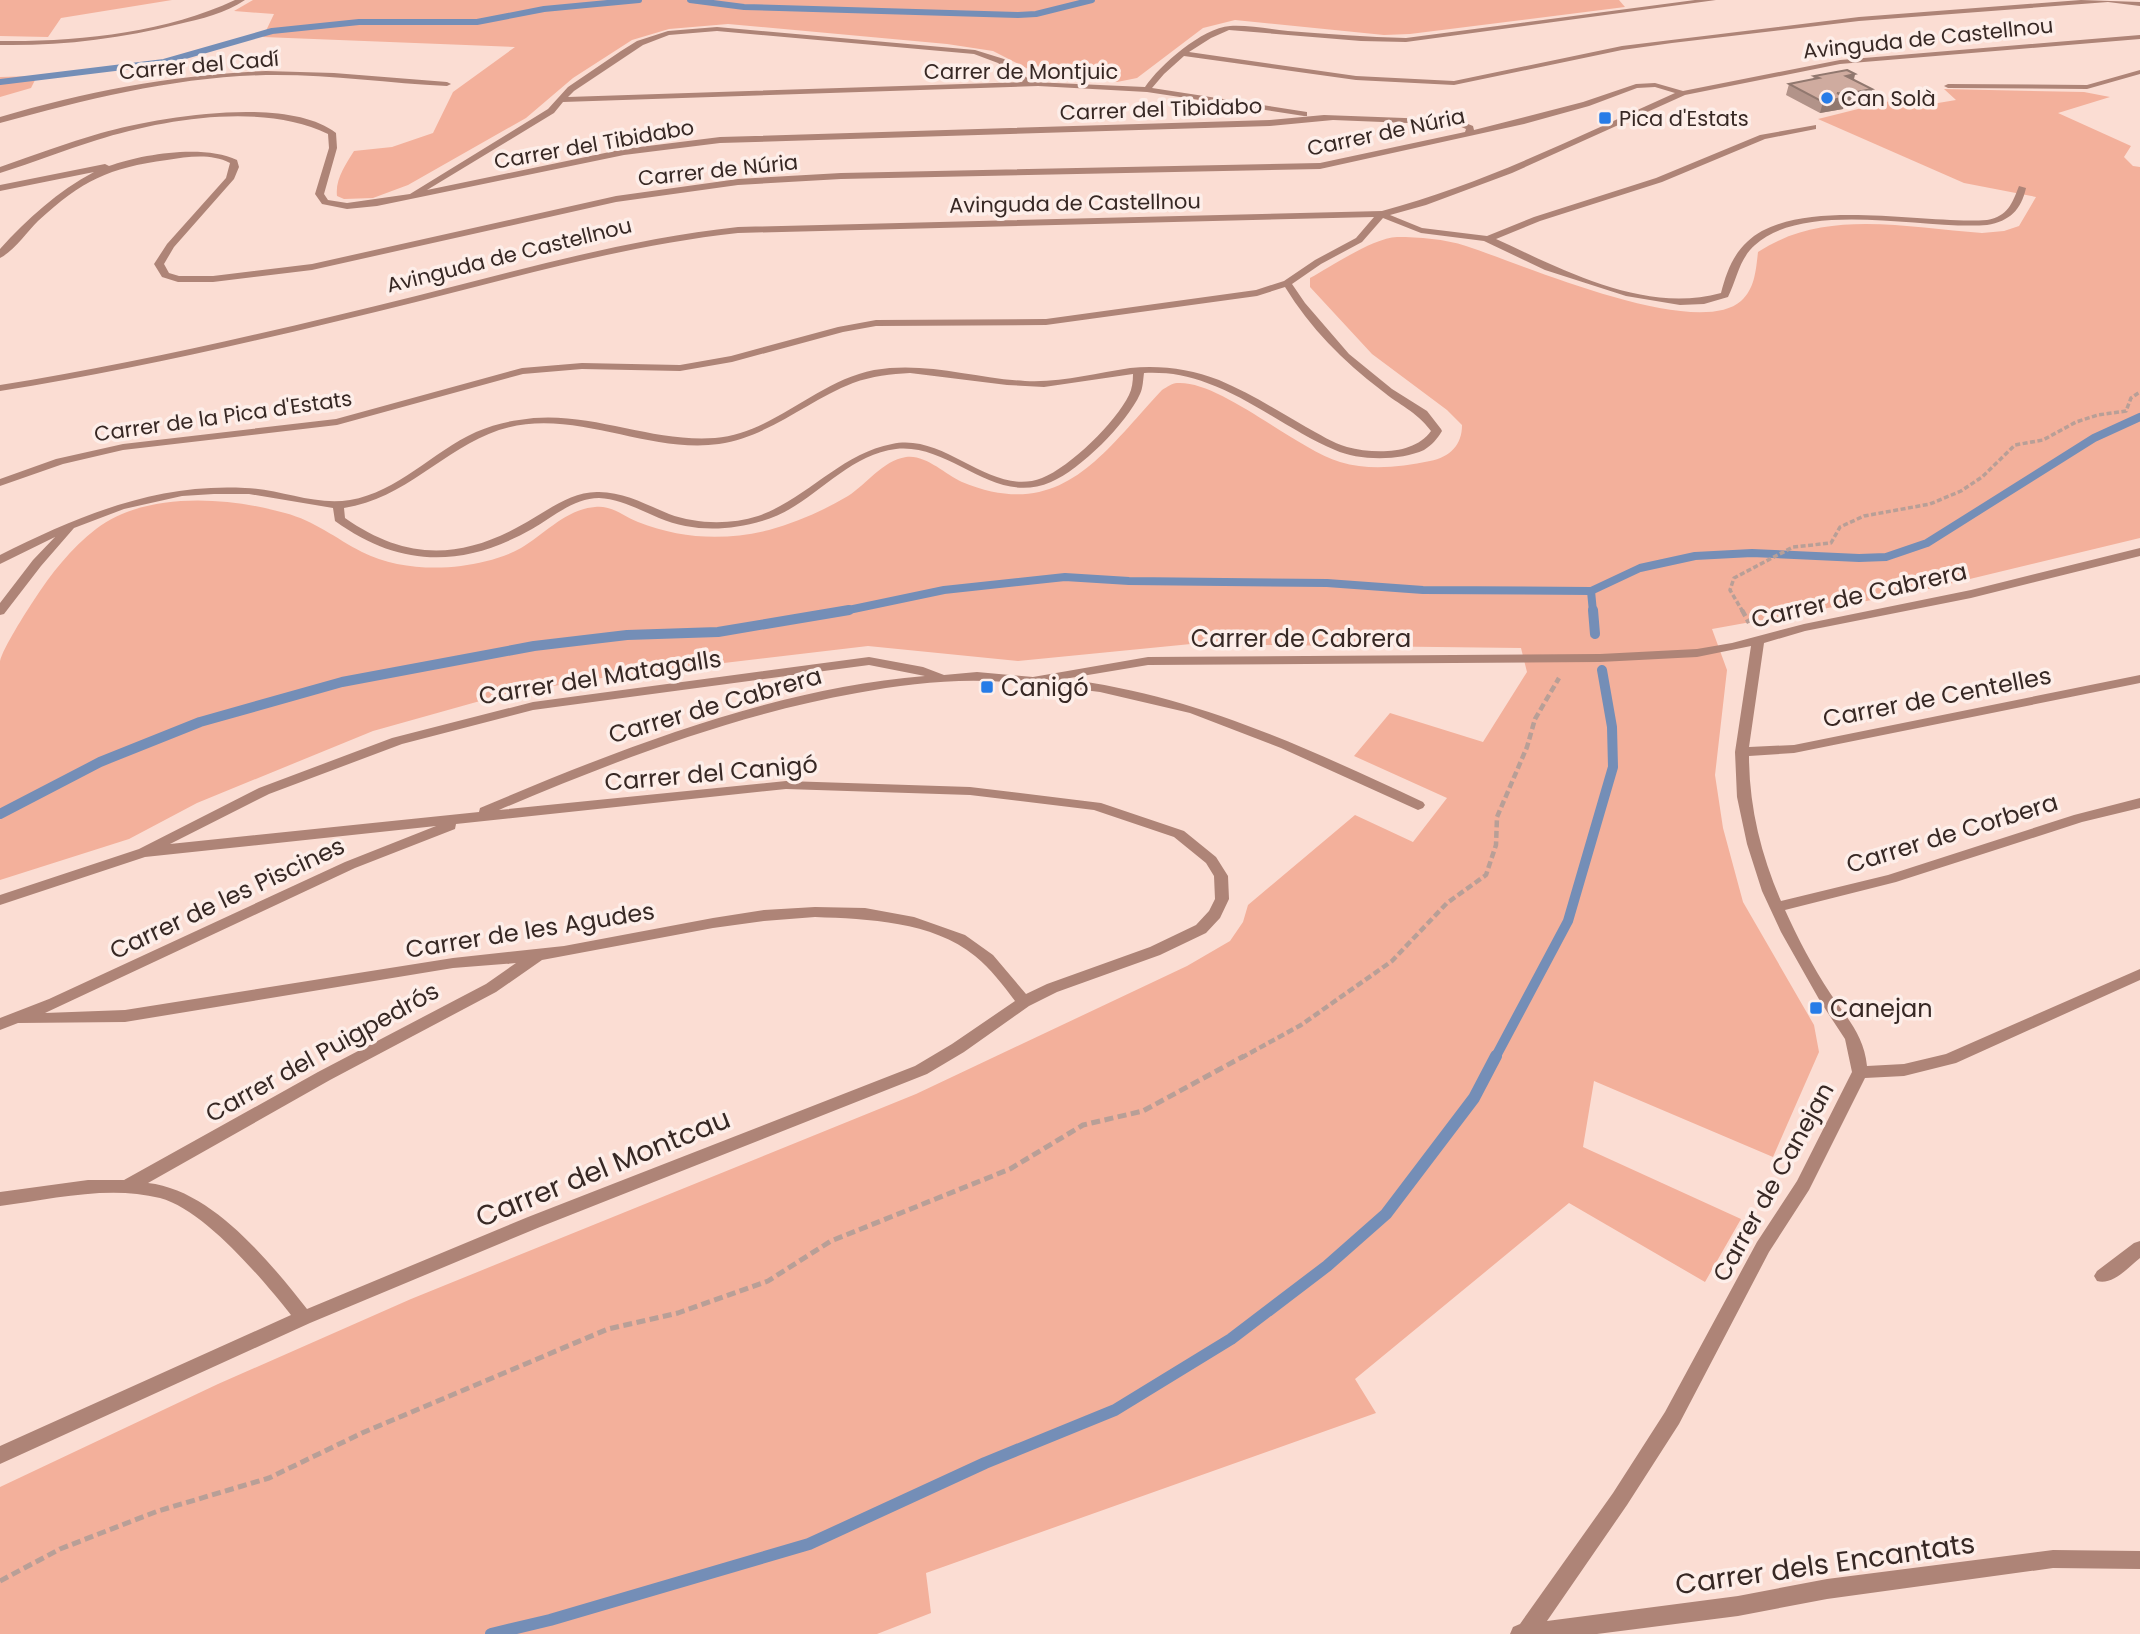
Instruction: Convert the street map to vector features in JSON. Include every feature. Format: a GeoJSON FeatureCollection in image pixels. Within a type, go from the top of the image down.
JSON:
{"type":"FeatureCollection","features":[{"type":"Feature","properties":{"kind":"street"},"geometry":{"type":"LineString","coordinates":[[0,43],[61,41],[157,26],[205,15],[241,0]]}},
{"type":"Feature","properties":{"kind":"street"},"geometry":{"type":"LineString","coordinates":[[1147,90],[1161,71],[1211,32],[1229,27],[1361,39],[1406,40],[1712,0]]}},
{"type":"Feature","properties":{"kind":"street"},"geometry":{"type":"LineString","coordinates":[[1184,54],[1356,78],[1454,83],[1622,48],[1798,25],[2108,0],[2140,4]]}},
{"type":"Feature","properties":{"kind":"street"},"geometry":{"type":"LineString","coordinates":[[407,198],[551,111],[564,100],[571,89],[640,43],[668,33],[702,29],[975,52],[1001,61],[1030,84]]}},
{"type":"Feature","properties":{"kind":"street","name":"Avinguda de Castellnou"},"geometry":{"type":"LineString","coordinates":[[0,388],[71,377],[236,342],[594,252],[688,234],[738,230],[1382,214],[1405,209],[1509,171],[1683,93],[1840,62],[2140,37]]}},
{"type":"Feature","properties":{"kind":"street"},"geometry":{"type":"LineString","coordinates":[[1948,86],[2087,87],[2140,72]]}},
{"type":"Feature","properties":{"kind":"street","name":"Carrer del Cadí"},"geometry":{"type":"LineString","coordinates":[[0,120],[121,88],[237,75],[317,75],[447,84]]}},
{"type":"Feature","properties":{"kind":"street","name":"Carrer de Montjuic"},"geometry":{"type":"LineString","coordinates":[[564,100],[1030,84],[1147,90],[1331,118],[1458,123],[1470,128],[1469,133]]}},
{"type":"Feature","properties":{"kind":"street","name":"Carrer de Núria"},"geometry":{"type":"LineString","coordinates":[[0,255],[14,232],[113,166],[201,154],[223,156],[233,162],[235,167],[230,178],[170,246],[159,264],[166,275],[194,280],[312,267],[615,199],[684,188],[841,176],[1320,166],[1586,104],[1636,86],[1656,85],[1683,93]]}},
{"type":"Feature","properties":{"kind":"street","name":"Carrer del Tibidabo"},"geometry":{"type":"LineString","coordinates":[[0,170],[129,129],[208,118],[271,115],[313,122],[332,133],[333,148],[319,194],[326,202],[355,206],[407,198],[624,152],[720,140],[1270,123],[1331,118]]}},
{"type":"Feature","properties":{"kind":"street"},"geometry":{"type":"LineString","coordinates":[[1489,239],[1537,219],[1659,180],[1763,137],[1813,127]]}},
{"type":"Feature","properties":{"kind":"street"},"geometry":{"type":"LineString","coordinates":[[0,188],[113,166]]}},
{"type":"Feature","properties":{"kind":"street"},"geometry":{"type":"LineString","coordinates":[[1382,214],[1399,225],[1421,232],[1489,239],[1532,261],[1604,286],[1669,302],[1694,303],[1709,302],[1725,295],[1735,265],[1742,254],[1772,230],[1831,217],[1862,216],[1949,223],[1991,222],[2011,213],[2018,204],[2022,188]]}},
{"type":"Feature","properties":{"kind":"street","name":"Carrer de la Pica d'Estats"},"geometry":{"type":"LineString","coordinates":[[0,483],[60,461],[123,447],[337,422],[522,371],[551,367],[680,368],[732,359],[842,329],[876,323],[1046,322],[1257,293],[1287,283],[1318,262],[1359,240],[1382,214]]}},
{"type":"Feature","properties":{"kind":"street"},"geometry":{"type":"LineString","coordinates":[[0,559],[107,509],[181,491],[254,492],[310,503],[354,504],[409,480],[456,447],[483,432],[518,422],[570,421],[646,434],[714,441],[755,431],[810,398],[851,380],[896,370],[923,370],[1026,384],[1049,384],[1139,371],[1168,370],[1215,383],[1319,439],[1361,454],[1384,455],[1404,451],[1434,437],[1437,431],[1423,413],[1388,391],[1345,356],[1301,306],[1287,283]]}},
{"type":"Feature","properties":{"kind":"street"},"geometry":{"type":"LineString","coordinates":[[338,504],[339,519],[365,539],[385,548],[428,554],[470,551],[490,545],[560,507],[588,496],[619,499],[678,521],[699,524],[718,526],[762,518],[802,498],[860,458],[895,445],[921,447],[941,453],[986,478],[1027,484],[1044,481],[1078,459],[1134,396],[1139,371]]}},
{"type":"Feature","properties":{"kind":"street"},"geometry":{"type":"LineString","coordinates":[[0,611],[37,563],[75,523]]}},
{"type":"Feature","properties":{"kind":"street","name":"Carrer de Cabrera"},"geometry":{"type":"LineString","coordinates":[[475,816],[588,767],[661,741],[824,695],[892,683],[977,676],[1033,681],[1148,661],[1574,659],[1697,653],[1971,594],[2140,552]]}},
{"type":"Feature","properties":{"kind":"street","name":"Carrer de Canejan"},"geometry":{"type":"LineString","coordinates":[[1526,1633],[1672,1418],[1763,1247],[1803,1185],[1860,1072],[1859,1051],[1851,1030],[1826,997],[1787,929],[1754,841],[1743,792],[1742,752],[1758,640]]}},
{"type":"Feature","properties":{"kind":"street","name":"Carrer del Matagalls"},"geometry":{"type":"LineString","coordinates":[[0,900],[144,852],[264,791],[327,765],[397,741],[533,706],[869,662],[923,671],[943,679]]}},
{"type":"Feature","properties":{"kind":"street","name":"Carrer de Centelles"},"geometry":{"type":"LineString","coordinates":[[1742,752],[1794,749],[2140,679]]}},
{"type":"Feature","properties":{"kind":"street"},"geometry":{"type":"LineString","coordinates":[[1033,681],[1106,688],[1195,712],[1315,756],[1418,805]]}},
{"type":"Feature","properties":{"kind":"street","name":"Carrer del Canigó"},"geometry":{"type":"LineString","coordinates":[[144,852],[786,785],[901,787],[1063,801],[1125,814],[1179,834],[1201,849],[1221,876],[1222,899],[1214,914]]}},
{"type":"Feature","properties":{"kind":"street","name":"Carrer de Corbera"},"geometry":{"type":"LineString","coordinates":[[1778,907],[1891,879],[2079,818],[2140,803]]}},
{"type":"Feature","properties":{"kind":"street","name":"Carrer de les Piscines"},"geometry":{"type":"LineString","coordinates":[[7,1022],[54,1003],[350,865],[475,816]]}},
{"type":"Feature","properties":{"kind":"street","name":"Carrer de les Agudes"},"geometry":{"type":"LineString","coordinates":[[7,1022],[125,1016],[453,963],[503,961],[760,916],[813,912],[883,915],[962,940],[1002,971],[1024,1002]]}},
{"type":"Feature","properties":{"kind":"street","name":"Carrer del Montcau"},"geometry":{"type":"LineString","coordinates":[[0,1455],[304,1318],[534,1222],[920,1070],[1024,1002],[1156,951],[1201,929],[1214,914]]}},
{"type":"Feature","properties":{"kind":"street","name":"Carrer del Puigpedrós"},"geometry":{"type":"LineString","coordinates":[[126,1187],[324,1076],[491,988],[539,955]]}},
{"type":"Feature","properties":{"kind":"street"},"geometry":{"type":"LineString","coordinates":[[1860,1072],[1904,1070],[1950,1059],[2140,974]]}},
{"type":"Feature","properties":{"kind":"street","name":"Carrer del Puigpedrós"},"geometry":{"type":"LineString","coordinates":[[0,1199],[88,1187],[126,1187],[169,1194],[222,1229],[278,1285],[304,1318]]}},
{"type":"Feature","properties":{"kind":"street"},"geometry":{"type":"LineString","coordinates":[[2103,1276],[2140,1248]]}},
{"type":"Feature","properties":{"kind":"street","name":"Carrer dels Encantats"},"geometry":{"type":"LineString","coordinates":[[1519,1634],[1738,1606],[1827,1589],[2053,1559],[2140,1560]]}},
{"type":"Feature","properties":{"kind":"path"},"geometry":{"type":"LineString","coordinates":[[1758,640],[1730,590],[1734,578],[1752,566],[1793,547],[1831,543],[1840,527],[1864,516],[1930,504],[1961,491],[1982,477],[2015,445],[2043,440],[2076,422],[2098,415],[2126,411],[2131,398],[2140,392]]}},
{"type":"Feature","properties":{"kind":"path"},"geometry":{"type":"LineString","coordinates":[[0,1581],[60,1549],[158,1511],[269,1478],[362,1433],[608,1329],[678,1313],[768,1280],[831,1241],[1010,1169],[1083,1125],[1143,1111],[1301,1025],[1392,961],[1447,902],[1486,875],[1496,845],[1497,817],[1527,747],[1535,719],[1561,673],[1574,659]]}},
{"type":"Feature","properties":{"kind":"shaded area"},"geometry":{"type":"Polygon","coordinates":[[[0,0],[172,0],[61,18],[48,37],[0,36],[0,0]]]}},
{"type":"Feature","properties":{"kind":"shaded area"},"geometry":{"type":"Polygon","coordinates":[[[253,0],[1619,0],[1625,7],[1384,35],[1235,20],[1203,28],[1137,78],[1117,82],[1038,74],[993,51],[947,44],[728,24],[669,29],[632,40],[573,78],[526,118],[408,185],[373,198],[344,199],[337,196],[338,184],[354,151],[392,147],[433,133],[453,92],[515,47],[263,37],[274,14],[234,11],[253,0]]]}},
{"type":"Feature","properties":{"kind":"shaded area"},"geometry":{"type":"Polygon","coordinates":[[[37,76],[31,88],[0,97],[0,77],[37,76]]]}},
{"type":"Feature","properties":{"kind":"shaded area"},"geometry":{"type":"Polygon","coordinates":[[[1944,89],[2084,92],[2110,97],[2058,113],[2131,146],[2124,157],[2133,166],[2140,167],[2140,538],[1916,592],[1712,629],[1727,670],[1715,775],[1723,828],[1743,902],[1814,1025],[1819,1052],[1773,1157],[1594,1081],[1583,1147],[1741,1219],[1705,1282],[1569,1203],[1355,1379],[1376,1413],[926,1573],[931,1613],[877,1634],[0,1634],[0,1487],[218,1384],[411,1299],[916,1094],[1187,966],[1230,941],[1243,922],[1248,905],[1355,815],[1413,842],[1447,798],[1354,756],[1390,713],[1483,742],[1527,672],[1521,648],[1191,644],[1018,661],[868,646],[614,676],[505,694],[373,731],[197,803],[129,839],[0,880],[0,661],[15,630],[47,581],[87,536],[116,517],[139,508],[188,501],[238,503],[296,516],[373,557],[410,566],[436,568],[469,565],[507,555],[565,517],[595,507],[612,509],[654,528],[687,535],[720,537],[753,534],[800,520],[819,511],[848,496],[889,463],[906,457],[935,465],[962,482],[997,492],[1027,494],[1053,488],[1077,475],[1098,458],[1162,390],[1177,383],[1214,392],[1301,443],[1340,462],[1385,467],[1430,461],[1454,449],[1460,438],[1462,425],[1447,410],[1372,354],[1310,287],[1310,278],[1376,242],[1397,237],[1423,238],[1466,246],[1606,295],[1648,306],[1686,312],[1718,311],[1746,296],[1754,278],[1758,252],[1784,238],[1811,230],[1867,224],[1982,233],[2004,231],[2019,226],[2036,197],[1964,183],[1818,119],[1898,99],[1914,107],[1956,100],[1944,89]]]}},
{"type":"Feature","properties":{"kind":"building"},"geometry":{"type":"Polygon","coordinates":[[[1847,70],[1855,74],[1846,76],[1872,89],[1847,94],[1837,93],[1846,97],[1823,102],[1789,84],[1819,78],[1814,76],[1847,70]]]}},
{"type":"Feature","properties":{"kind":"waterway"},"geometry":{"type":"LineString","coordinates":[[0,82],[164,62],[272,31],[359,22],[477,22],[544,9],[639,0]]}},
{"type":"Feature","properties":{"kind":"waterway"},"geometry":{"type":"LineString","coordinates":[[690,0],[744,7],[1018,15],[1036,14],[1092,0]]}},
{"type":"Feature","properties":{"kind":"waterway"},"geometry":{"type":"LineString","coordinates":[[1591,591],[1640,568],[1695,556],[1752,553],[1886,557],[1927,543],[2094,438],[2140,417]]}},
{"type":"Feature","properties":{"kind":"waterway"},"geometry":{"type":"LineString","coordinates":[[847,610],[944,590],[1065,577],[1129,581],[1327,583],[1423,590],[1591,591]]}},
{"type":"Feature","properties":{"kind":"waterway"},"geometry":{"type":"LineString","coordinates":[[1591,591],[1593,612]]}},
{"type":"Feature","properties":{"kind":"waterway"},"geometry":{"type":"LineString","coordinates":[[0,814],[100,762],[200,722],[342,682],[534,646],[627,635],[718,632],[847,610]]}},
{"type":"Feature","properties":{"kind":"waterway"},"geometry":{"type":"LineString","coordinates":[[839,612],[847,610]]}},
{"type":"Feature","properties":{"kind":"waterway"},"geometry":{"type":"LineString","coordinates":[[1593,610],[1595,634]]}},
{"type":"Feature","properties":{"kind":"waterway"},"geometry":{"type":"LineString","coordinates":[[1495,1058],[1568,921],[1613,767],[1612,727],[1602,670]]}},
{"type":"Feature","properties":{"kind":"waterway"},"geometry":{"type":"LineString","coordinates":[[491,1634],[550,1620],[809,1544],[985,1463],[1115,1410],[1231,1339],[1327,1266],[1386,1214],[1474,1098],[1496,1056]]}},
{"type":"Feature","properties":{"kind":"place","name":"Can Solà"},"geometry":{"type":"Point","coordinates":[1827,98]}},
{"type":"Feature","properties":{"kind":"place","name":"Pica d'Estats"},"geometry":{"type":"Point","coordinates":[1605,118]}},
{"type":"Feature","properties":{"kind":"place","name":"Canigó"},"geometry":{"type":"Point","coordinates":[987,687]}},
{"type":"Feature","properties":{"kind":"place","name":"Canejan"},"geometry":{"type":"Point","coordinates":[1816,1008]}}]}
